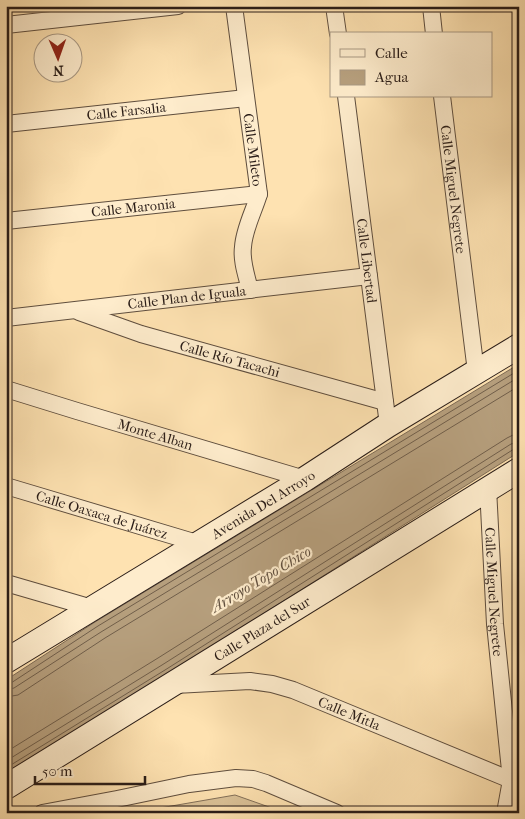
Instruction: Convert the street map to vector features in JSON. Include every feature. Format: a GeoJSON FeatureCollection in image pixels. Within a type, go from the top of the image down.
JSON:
{"type":"FeatureCollection","features":[{"type":"Feature","properties":{"kind":"street"},"geometry":{"type":"LineString","coordinates":[[6,26],[178,6]]}},
{"type":"Feature","properties":{"kind":"street","name":"Calle Mileto"},"geometry":{"type":"LineString","coordinates":[[234,6],[259,194],[244,236],[242,249],[250,290]]}},
{"type":"Feature","properties":{"kind":"street"},"geometry":{"type":"LineString","coordinates":[[334,6],[338,32]]}},
{"type":"Feature","properties":{"kind":"street"},"geometry":{"type":"LineString","coordinates":[[431,6],[434,32]]}},
{"type":"Feature","properties":{"kind":"street","name":"Calle Farsalia"},"geometry":{"type":"LineString","coordinates":[[6,124],[246,98]]}},
{"type":"Feature","properties":{"kind":"street","name":"Calle Libertad"},"geometry":{"type":"LineString","coordinates":[[346,98],[388,425]]}},
{"type":"Feature","properties":{"kind":"street","name":"Calle Miguel Negrete"},"geometry":{"type":"LineString","coordinates":[[442,98],[476,372]]}},
{"type":"Feature","properties":{"kind":"street","name":"Calle Maronia"},"geometry":{"type":"LineString","coordinates":[[6,221],[259,194]]}},
{"type":"Feature","properties":{"kind":"street","name":"Calle Plan de Iguala"},"geometry":{"type":"LineString","coordinates":[[6,318],[369,276]]}},
{"type":"Feature","properties":{"kind":"street","name":"Calle Río Tacachi"},"geometry":{"type":"LineString","coordinates":[[74,310],[141,334],[385,402]]}},
{"type":"Feature","properties":{"kind":"street","name":"Avenida Del Arroyo"},"geometry":{"type":"LineString","coordinates":[[6,661],[519,346]]}},
{"type":"Feature","properties":{"kind":"street","name":"Monte Alban"},"geometry":{"type":"LineString","coordinates":[[6,389],[305,479]]}},
{"type":"Feature","properties":{"kind":"street","name":"Calle Plaza del Sur"},"geometry":{"type":"LineString","coordinates":[[6,788],[519,470]]}},
{"type":"Feature","properties":{"kind":"street","name":"Calle Oaxaca de Juárez"},"geometry":{"type":"LineString","coordinates":[[6,486],[197,543]]}},
{"type":"Feature","properties":{"kind":"street","name":"Calle Miguel Negrete"},"geometry":{"type":"LineString","coordinates":[[488,488],[494,624],[515,780],[505,813]]}},
{"type":"Feature","properties":{"kind":"street"},"geometry":{"type":"LineString","coordinates":[[6,583],[92,608]]}},
{"type":"Feature","properties":{"kind":"street","name":"Calle Mitla"},"geometry":{"type":"LineString","coordinates":[[172,685],[250,681],[272,684],[293,690],[515,780]]}},
{"type":"Feature","properties":{"kind":"street"},"geometry":{"type":"LineString","coordinates":[[42,813],[117,800],[190,784],[236,778],[254,778],[338,813]]}},
{"type":"Feature","properties":{"kind":"shaded area"},"geometry":{"type":"Polygon","coordinates":[[[235,795],[286,813],[131,813],[235,795]]]}},
{"type":"Feature","properties":{"kind":"water","name":"Arroyo Topo Chico"},"geometry":{"type":"Polygon","coordinates":[[[519,364],[519,452],[6,774],[6,680],[95,622],[519,364]]]}}]}
